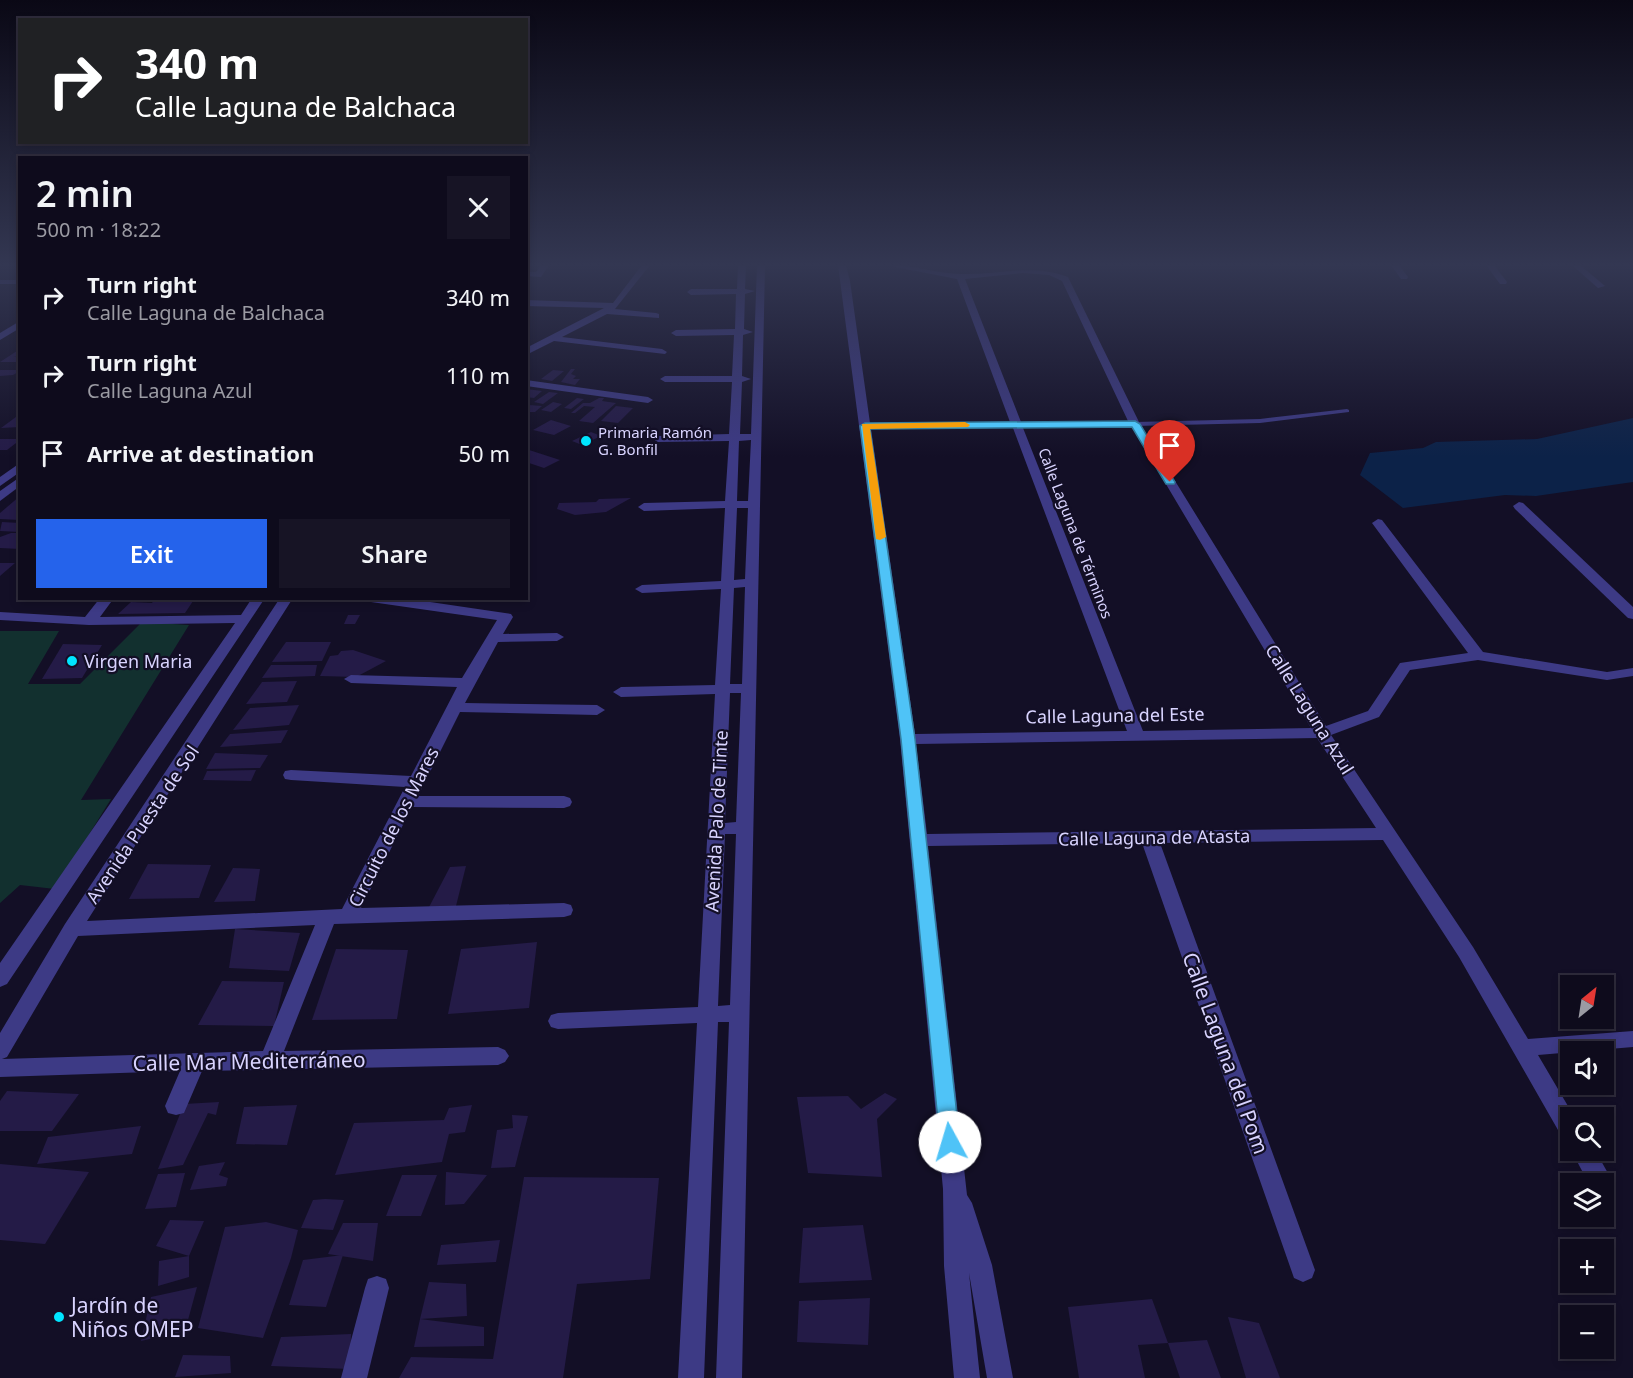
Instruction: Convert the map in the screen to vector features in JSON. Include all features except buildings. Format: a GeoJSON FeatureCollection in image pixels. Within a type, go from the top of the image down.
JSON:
{"type":"FeatureCollection","features":[{"type":"Feature","properties":{"kind":"street"},"geometry":{"type":"LineString","coordinates":[[528,351],[572,329]]}},
{"type":"Feature","properties":{"kind":"street"},"geometry":{"type":"LineString","coordinates":[[852,329],[908,739],[955,1189],[956,1266],[967,1378]]}},
{"type":"Feature","properties":{"kind":"street","name":"Calle Laguna de Términos"},"geometry":{"type":"LineString","coordinates":[[981,329],[1136,734]]}},
{"type":"Feature","properties":{"kind":"street","name":"Calle Laguna Azul"},"geometry":{"type":"LineString","coordinates":[[1089,329],[1135,424],[1323,733],[1466,952],[1560,1113]]}},
{"type":"Feature","properties":{"kind":"street"},"geometry":{"type":"LineString","coordinates":[[0,330],[11,330]]}},
{"type":"Feature","properties":{"kind":"street"},"geometry":{"type":"LineString","coordinates":[[0,337],[11,330]]}},
{"type":"Feature","properties":{"kind":"street","name":"Avenida Palo de Tinte"},"geometry":{"type":"LineString","coordinates":[[691,1378],[739,332]]}},
{"type":"Feature","properties":{"kind":"street"},"geometry":{"type":"LineString","coordinates":[[676,333],[758,332]]}},
{"type":"Feature","properties":{"kind":"street","name":"Avenida Palo de Tinte"},"geometry":{"type":"LineString","coordinates":[[729,1378],[741,1013],[758,332]]}},
{"type":"Feature","properties":{"kind":"street"},"geometry":{"type":"LineString","coordinates":[[555,339],[662,352]]}},
{"type":"Feature","properties":{"kind":"street"},"geometry":{"type":"LineString","coordinates":[[665,379],[757,378]]}},
{"type":"Feature","properties":{"kind":"street"},"geometry":{"type":"LineString","coordinates":[[528,383],[648,400]]}},
{"type":"Feature","properties":{"kind":"street"},"geometry":{"type":"LineString","coordinates":[[865,426],[1135,424]]}},
{"type":"Feature","properties":{"kind":"street"},"geometry":{"type":"LineString","coordinates":[[658,439],[756,437]]}},
{"type":"Feature","properties":{"kind":"street"},"geometry":{"type":"LineString","coordinates":[[0,483],[18,468]]}},
{"type":"Feature","properties":{"kind":"street"},"geometry":{"type":"LineString","coordinates":[[0,497],[18,482]]}},
{"type":"Feature","properties":{"kind":"street"},"geometry":{"type":"LineString","coordinates":[[644,507],[754,504]]}},
{"type":"Feature","properties":{"kind":"street"},"geometry":{"type":"LineString","coordinates":[[1519,506],[1633,615]]}},
{"type":"Feature","properties":{"kind":"street"},"geometry":{"type":"LineString","coordinates":[[1378,523],[1478,656]]}},
{"type":"Feature","properties":{"kind":"street"},"geometry":{"type":"LineString","coordinates":[[642,589],[752,583]]}},
{"type":"Feature","properties":{"kind":"street"},"geometry":{"type":"LineString","coordinates":[[89,621],[106,600]]}},
{"type":"Feature","properties":{"kind":"street","name":"Avenida Puesta de Sol"},"geometry":{"type":"LineString","coordinates":[[0,979],[258,600]]}},
{"type":"Feature","properties":{"kind":"street","name":"Avenida Puesta de Sol"},"geometry":{"type":"LineString","coordinates":[[0,1051],[72,929],[286,600]]}},
{"type":"Feature","properties":{"kind":"street","name":"Circuito de los Mares"},"geometry":{"type":"LineString","coordinates":[[72,929],[327,918],[348,915],[467,683],[506,617],[432,602],[402,600]]}},
{"type":"Feature","properties":{"kind":"street"},"geometry":{"type":"LineString","coordinates":[[0,616],[89,621],[244,619]]}},
{"type":"Feature","properties":{"kind":"street"},"geometry":{"type":"LineString","coordinates":[[493,638],[557,637]]}},
{"type":"Feature","properties":{"kind":"street"},"geometry":{"type":"LineString","coordinates":[[1323,733],[1374,714],[1405,666],[1478,656],[1607,676],[1633,672]]}},
{"type":"Feature","properties":{"kind":"street"},"geometry":{"type":"LineString","coordinates":[[351,680],[467,683]]}},
{"type":"Feature","properties":{"kind":"street"},"geometry":{"type":"LineString","coordinates":[[621,692],[749,688]]}},
{"type":"Feature","properties":{"kind":"street"},"geometry":{"type":"LineString","coordinates":[[455,707],[597,710]]}},
{"type":"Feature","properties":{"kind":"street","name":"Calle Laguna del Este"},"geometry":{"type":"LineString","coordinates":[[908,739],[1323,733]]}},
{"type":"Feature","properties":{"kind":"street"},"geometry":{"type":"LineString","coordinates":[[291,775],[416,782]]}},
{"type":"Feature","properties":{"kind":"street"},"geometry":{"type":"LineString","coordinates":[[406,801],[564,802]]}},
{"type":"Feature","properties":{"kind":"street"},"geometry":{"type":"LineString","coordinates":[[716,829],[746,827]]}},
{"type":"Feature","properties":{"kind":"street","name":"Calle Laguna de Atasta"},"geometry":{"type":"LineString","coordinates":[[918,840],[1389,834]]}},
{"type":"Feature","properties":{"kind":"street","name":"Calle Laguna del Pom"},"geometry":{"type":"LineString","coordinates":[[1149,837],[1303,1270]]}},
{"type":"Feature","properties":{"kind":"street"},"geometry":{"type":"LineString","coordinates":[[348,915],[564,910]]}},
{"type":"Feature","properties":{"kind":"street"},"geometry":{"type":"LineString","coordinates":[[270,1060],[327,918]]}},
{"type":"Feature","properties":{"kind":"street"},"geometry":{"type":"LineString","coordinates":[[558,1021],[741,1013]]}},
{"type":"Feature","properties":{"kind":"street"},"geometry":{"type":"LineString","coordinates":[[1522,1048],[1633,1040]]}},
{"type":"Feature","properties":{"kind":"street","name":"Calle Mar Mediterráneo"},"geometry":{"type":"LineString","coordinates":[[0,1068],[498,1056]]}},
{"type":"Feature","properties":{"kind":"street"},"geometry":{"type":"LineString","coordinates":[[176,1106],[195,1062]]}},
{"type":"Feature","properties":{"kind":"street"},"geometry":{"type":"LineString","coordinates":[[955,1189],[980,1265],[1000,1378]]}},
{"type":"Feature","properties":{"kind":"street"},"geometry":{"type":"LineString","coordinates":[[354,1378],[377,1288]]}},
{"type":"Feature","properties":{"kind":"lane"},"geometry":{"type":"LineString","coordinates":[[1135,424],[1260,421],[1347,411]]}},
{"type":"Feature","properties":{"kind":"green space"},"geometry":{"type":"Polygon","coordinates":[[[142,622],[189,625],[81,800],[111,799],[55,889],[20,885],[0,903],[0,631],[59,631],[28,684],[80,684],[142,622]]]}},
{"type":"Feature","properties":{"kind":"water"},"geometry":{"type":"Polygon","coordinates":[[[1633,418],[1633,482],[1536,496],[1505,495],[1403,508],[1360,475],[1370,453],[1423,448],[1436,442],[1537,439],[1633,418]]]}},
{"type":"Feature","properties":{"kind":"slow traffic"},"geometry":{"type":"LineString","coordinates":[[880,537],[865,426],[965,425]]}},
{"type":"Feature","properties":{"kind":"place","name":"Primaria Ramón G. Bonfil"},"geometry":{"type":"Point","coordinates":[586,441]}},
{"type":"Feature","properties":{"kind":"place","name":"Virgen Maria"},"geometry":{"type":"Point","coordinates":[72,661]}},
{"type":"Feature","properties":{"kind":"place","name":"Jardín de Niños OMEP"},"geometry":{"type":"Point","coordinates":[59,1317]}},
{"type":"Feature","properties":{"kind":"route"},"geometry":{"type":"LineString","coordinates":[[950,1142],[908,739],[865,426],[1135,424],[1170,482]]}}]}
